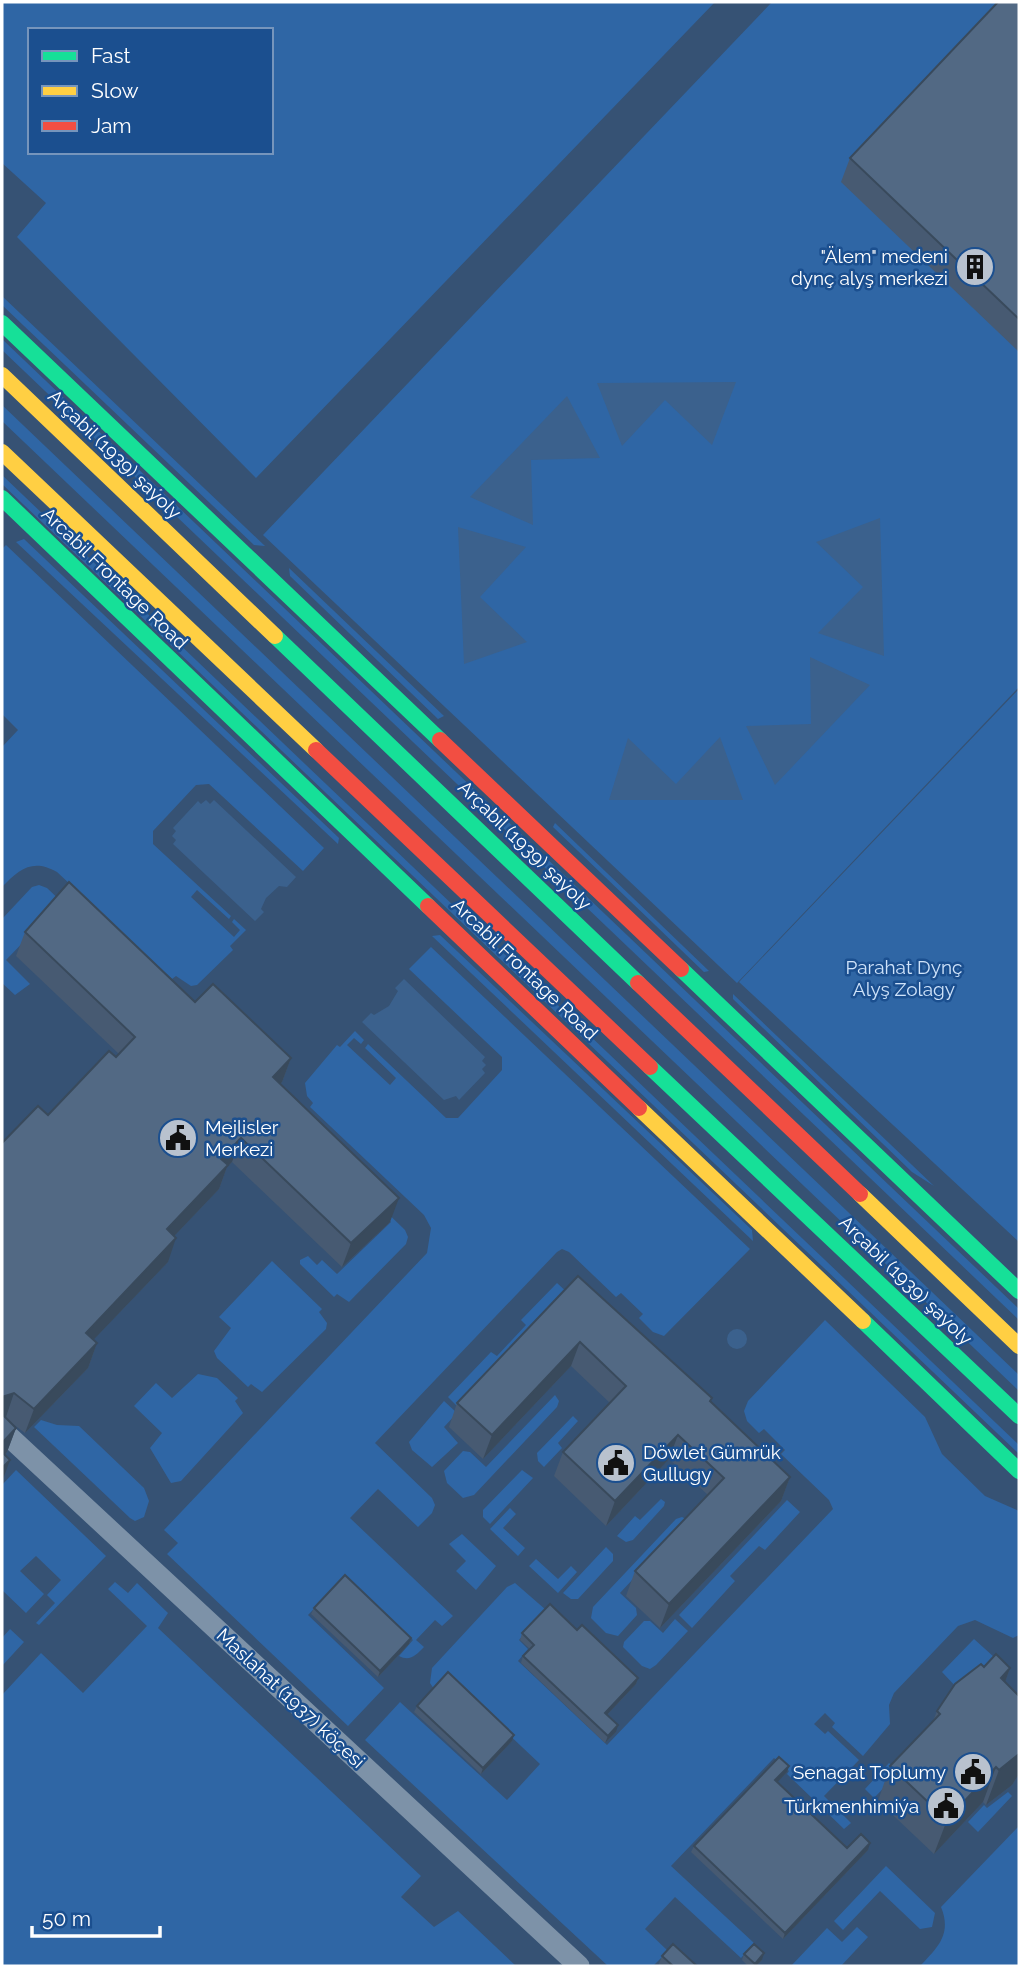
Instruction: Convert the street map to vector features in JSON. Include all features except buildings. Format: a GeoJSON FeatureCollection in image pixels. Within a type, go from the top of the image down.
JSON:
{"type":"FeatureCollection","features":[{"type":"Feature","properties":{"kind":"street"},"geometry":{"type":"LineString","coordinates":[[2,323],[1019,1291]]}},
{"type":"Feature","properties":{"kind":"street","name":"Arçabil (1939) şaýoly"},"geometry":{"type":"LineString","coordinates":[[2,375],[1019,1346]]}},
{"type":"Feature","properties":{"kind":"street","name":"Arçabil (1939) şaýoly"},"geometry":{"type":"LineString","coordinates":[[2,452],[1019,1416]]}},
{"type":"Feature","properties":{"kind":"street","name":"Arcabil Frontage Road"},"geometry":{"type":"LineString","coordinates":[[2,498],[1019,1471]]}},
{"type":"Feature","properties":{"kind":"street","name":"Maslahat (1937) köçesi"},"geometry":{"type":"LineString","coordinates":[[2,1430],[579,1966]]}},
{"type":"Feature","properties":{"kind":"green space"},"geometry":{"type":"Polygon","coordinates":[[[2,2],[715,2],[256,478],[17,237],[46,203],[2,163],[2,2]]]}},
{"type":"Feature","properties":{"kind":"green space"},"geometry":{"type":"Polygon","coordinates":[[[772,2],[1019,2],[1019,687],[737,983],[263,535],[772,2]]]}},
{"type":"Feature","properties":{"kind":"green space"},"geometry":{"type":"Polygon","coordinates":[[[2,296],[265,546],[254,545],[2,305],[2,296]]]}},
{"type":"Feature","properties":{"kind":"green space"},"geometry":{"type":"Polygon","coordinates":[[[2,339],[1019,1309],[1019,1320],[2,350],[2,339]]]}},
{"type":"Feature","properties":{"kind":"green space"},"geometry":{"type":"Polygon","coordinates":[[[2,405],[1019,1375],[1019,1391],[2,421],[2,405]]]}},
{"type":"Feature","properties":{"kind":"green space"},"geometry":{"type":"Polygon","coordinates":[[[2,475],[1019,1445],[1019,1454],[2,484],[2,475]]]}},
{"type":"Feature","properties":{"kind":"green space"},"geometry":{"type":"Polygon","coordinates":[[[24,539],[339,838],[338,844],[16,542],[24,539]]]}},
{"type":"Feature","properties":{"kind":"green space"},"geometry":{"type":"Polygon","coordinates":[[[6,545],[324,848],[303,871],[209,784],[196,785],[153,831],[153,844],[231,916],[229,919],[197,890],[191,897],[234,937],[240,930],[232,922],[234,919],[246,930],[230,946],[233,950],[197,985],[191,986],[176,976],[172,979],[57,872],[34,866],[14,875],[2,887],[2,747],[18,730],[2,714],[2,549],[6,545]]]}},
{"type":"Feature","properties":{"kind":"green space"},"geometry":{"type":"Polygon","coordinates":[[[289,568],[444,716],[438,719],[290,576],[289,568]]]}},
{"type":"Feature","properties":{"kind":"green space","name":"Parahat Dynç Alyş Zolagy"},"geometry":{"type":"Polygon","coordinates":[[[1019,689],[1019,1242],[739,982],[1019,689]]]}},
{"type":"Feature","properties":{"kind":"green space"},"geometry":{"type":"Polygon","coordinates":[[[555,823],[709,971],[704,972],[553,827],[555,823]]]}},
{"type":"Feature","properties":{"kind":"green space"},"geometry":{"type":"Polygon","coordinates":[[[39,885],[47,888],[84,923],[36,929],[6,960],[30,984],[15,995],[2,983],[2,919],[32,887],[39,885]]]}},
{"type":"Feature","properties":{"kind":"green space"},"geometry":{"type":"Polygon","coordinates":[[[440,935],[752,1230],[753,1241],[432,936],[440,935]]]}},
{"type":"Feature","properties":{"kind":"green space"},"geometry":{"type":"Polygon","coordinates":[[[431,947],[750,1249],[664,1336],[653,1332],[639,1318],[643,1314],[621,1293],[616,1297],[569,1252],[562,1249],[375,1443],[432,1498],[435,1505],[432,1513],[418,1527],[378,1489],[350,1518],[453,1616],[442,1626],[435,1620],[416,1640],[424,1647],[415,1655],[406,1658],[399,1656],[413,1640],[345,1577],[308,1615],[384,1688],[348,1726],[167,1554],[178,1543],[164,1530],[427,1253],[431,1228],[424,1215],[310,1107],[313,1103],[307,1096],[305,1083],[337,1045],[340,1047],[355,1031],[364,1040],[361,1044],[354,1038],[347,1045],[390,1085],[396,1078],[365,1048],[368,1044],[446,1118],[458,1118],[502,1070],[502,1057],[409,969],[431,947]]]}},
{"type":"Feature","properties":{"kind":"green space"},"geometry":{"type":"Polygon","coordinates":[[[733,994],[934,1186],[912,1172],[733,999],[733,994]]]}},
{"type":"Feature","properties":{"kind":"green space"},"geometry":{"type":"Polygon","coordinates":[[[372,1198],[405,1230],[408,1237],[406,1244],[349,1302],[337,1294],[334,1297],[300,1264],[300,1260],[308,1256],[317,1265],[322,1260],[337,1274],[391,1222],[370,1201],[372,1198]]]}},
{"type":"Feature","properties":{"kind":"green space"},"geometry":{"type":"Polygon","coordinates":[[[272,1261],[322,1309],[319,1312],[327,1323],[326,1329],[262,1392],[251,1384],[248,1387],[217,1358],[214,1351],[231,1328],[219,1317],[272,1261]]]}},
{"type":"Feature","properties":{"kind":"green space"},"geometry":{"type":"Polygon","coordinates":[[[557,1283],[570,1295],[460,1409],[448,1397],[491,1352],[497,1356],[526,1325],[521,1320],[557,1283]]]}},
{"type":"Feature","properties":{"kind":"green space"},"geometry":{"type":"Polygon","coordinates":[[[825,1320],[925,1417],[942,1454],[985,1496],[1019,1511],[1019,1635],[1013,1638],[975,1620],[958,1626],[894,1693],[889,1705],[890,1724],[863,1756],[832,1727],[835,1723],[825,1713],[814,1724],[825,1734],[828,1731],[859,1760],[824,1796],[851,1823],[844,1829],[774,1758],[671,1866],[754,1943],[741,1958],[675,1897],[645,1929],[668,1951],[653,1966],[608,1966],[365,1740],[400,1702],[507,1800],[540,1764],[447,1676],[434,1689],[430,1683],[432,1668],[507,1587],[515,1583],[546,1610],[519,1640],[528,1649],[518,1661],[607,1745],[833,1509],[829,1500],[781,1454],[785,1450],[764,1429],[759,1433],[747,1421],[744,1411],[748,1401],[825,1320]]]}},
{"type":"Feature","properties":{"kind":"green space"},"geometry":{"type":"Polygon","coordinates":[[[198,1374],[217,1378],[238,1398],[235,1401],[243,1413],[181,1481],[171,1483],[150,1448],[162,1433],[134,1406],[156,1383],[172,1398],[198,1374]]]}},
{"type":"Feature","properties":{"kind":"green space"},"geometry":{"type":"Polygon","coordinates":[[[555,1395],[559,1401],[557,1407],[474,1495],[463,1498],[447,1483],[444,1471],[463,1451],[470,1452],[486,1467],[555,1395]]]}},
{"type":"Feature","properties":{"kind":"green space"},"geometry":{"type":"Polygon","coordinates":[[[444,1401],[457,1413],[444,1427],[458,1443],[432,1467],[412,1450],[409,1442],[444,1401]]]}},
{"type":"Feature","properties":{"kind":"green space"},"geometry":{"type":"Polygon","coordinates":[[[573,1416],[578,1421],[558,1443],[562,1448],[544,1467],[538,1461],[537,1453],[573,1416]]]}},
{"type":"Feature","properties":{"kind":"green space"},"geometry":{"type":"Polygon","coordinates":[[[41,1420],[57,1425],[79,1426],[144,1488],[149,1501],[144,1517],[135,1521],[130,1518],[34,1427],[41,1420]]]}},
{"type":"Feature","properties":{"kind":"green space"},"geometry":{"type":"Polygon","coordinates":[[[16,1470],[106,1556],[39,1625],[36,1623],[55,1603],[47,1595],[61,1580],[36,1556],[20,1571],[44,1594],[26,1613],[2,1590],[2,1485],[16,1470]]]}},
{"type":"Feature","properties":{"kind":"green space"},"geometry":{"type":"Polygon","coordinates":[[[522,1470],[533,1478],[490,1524],[483,1517],[483,1510],[522,1470]]]}},
{"type":"Feature","properties":{"kind":"green space"},"geometry":{"type":"Polygon","coordinates":[[[661,1499],[665,1502],[664,1506],[633,1540],[626,1542],[617,1536],[635,1516],[640,1520],[661,1499]]]}},
{"type":"Feature","properties":{"kind":"green space"},"geometry":{"type":"Polygon","coordinates":[[[787,1500],[800,1512],[765,1550],[759,1546],[730,1576],[735,1581],[692,1628],[679,1615],[787,1500]]]}},
{"type":"Feature","properties":{"kind":"green space"},"geometry":{"type":"Polygon","coordinates":[[[510,1508],[516,1514],[503,1528],[525,1548],[518,1556],[490,1529],[510,1508]]]}},
{"type":"Feature","properties":{"kind":"green space"},"geometry":{"type":"Polygon","coordinates":[[[682,1517],[688,1520],[620,1593],[636,1608],[637,1615],[618,1636],[606,1633],[591,1618],[593,1607],[676,1519],[682,1517]]]}},
{"type":"Feature","properties":{"kind":"green space"},"geometry":{"type":"Polygon","coordinates":[[[462,1534],[496,1566],[476,1590],[456,1571],[466,1561],[449,1544],[462,1534]]]}},
{"type":"Feature","properties":{"kind":"green space"},"geometry":{"type":"Polygon","coordinates":[[[606,1547],[613,1554],[613,1561],[578,1599],[571,1599],[563,1593],[606,1547]]]}},
{"type":"Feature","properties":{"kind":"green space"},"geometry":{"type":"Polygon","coordinates":[[[536,1559],[558,1579],[571,1566],[577,1572],[558,1593],[529,1566],[536,1559]]]}},
{"type":"Feature","properties":{"kind":"green space"},"geometry":{"type":"Polygon","coordinates":[[[115,1582],[128,1593],[137,1583],[168,1613],[158,1628],[421,1876],[401,1897],[434,1927],[458,1911],[516,1966],[2,1966],[2,1695],[41,1653],[83,1693],[147,1626],[108,1589],[115,1582]]]}},
{"type":"Feature","properties":{"kind":"green space"},"geometry":{"type":"Polygon","coordinates":[[[675,1619],[688,1631],[650,1669],[642,1666],[623,1647],[624,1642],[644,1621],[650,1621],[663,1633],[675,1619]]]}},
{"type":"Feature","properties":{"kind":"green space"},"geometry":{"type":"Polygon","coordinates":[[[10,1629],[24,1642],[2,1666],[2,1638],[10,1629]]]}},
{"type":"Feature","properties":{"kind":"green space"},"geometry":{"type":"Polygon","coordinates":[[[974,1639],[994,1657],[958,1689],[942,1672],[974,1639]]]}},
{"type":"Feature","properties":{"kind":"green space"},"geometry":{"type":"Polygon","coordinates":[[[889,1763],[899,1772],[874,1798],[865,1789],[889,1763]]]}},
{"type":"Feature","properties":{"kind":"green space"},"geometry":{"type":"Polygon","coordinates":[[[1008,1792],[1012,1796],[978,1832],[968,1822],[984,1805],[987,1808],[1008,1792]]]}},
{"type":"Feature","properties":{"kind":"green space"},"geometry":{"type":"Polygon","coordinates":[[[1019,1826],[1019,1966],[920,1966],[944,1933],[941,1907],[1019,1826]]]}},
{"type":"Feature","properties":{"kind":"green space"},"geometry":{"type":"Polygon","coordinates":[[[886,1866],[935,1913],[932,1927],[920,1929],[880,1891],[843,1930],[834,1921],[886,1866]]]}},
{"type":"Feature","properties":{"kind":"green space"},"geometry":{"type":"Polygon","coordinates":[[[857,1927],[868,1937],[841,1966],[791,1966],[827,1928],[842,1942],[857,1927]]]}},
{"type":"Feature","properties":{"kind":"shaded area"},"geometry":{"type":"Polygon","coordinates":[[[736,382],[712,445],[665,400],[622,446],[597,383],[736,382]]]}},
{"type":"Feature","properties":{"kind":"shaded area"},"geometry":{"type":"Polygon","coordinates":[[[567,396],[600,458],[531,460],[533,525],[470,497],[567,396]]]}},
{"type":"Feature","properties":{"kind":"shaded area"},"geometry":{"type":"Polygon","coordinates":[[[880,518],[884,656],[818,633],[863,587],[816,542],[880,518]]]}},
{"type":"Feature","properties":{"kind":"shaded area"},"geometry":{"type":"Polygon","coordinates":[[[458,527],[526,547],[480,597],[527,642],[464,664],[458,527]]]}},
{"type":"Feature","properties":{"kind":"shaded area"},"geometry":{"type":"Polygon","coordinates":[[[810,657],[870,685],[775,785],[746,726],[811,724],[810,657]]]}},
{"type":"Feature","properties":{"kind":"shaded area"},"geometry":{"type":"Polygon","coordinates":[[[720,737],[743,800],[609,800],[628,738],[676,784],[720,737]]]}},
{"type":"Feature","properties":{"kind":"shaded area"},"geometry":{"type":"Polygon","coordinates":[[[206,800],[210,804],[214,800],[296,877],[287,887],[279,886],[266,898],[261,909],[264,912],[255,921],[173,844],[176,840],[172,836],[176,831],[173,828],[198,801],[201,804],[206,800]]]}},
{"type":"Feature","properties":{"kind":"shaded area"},"geometry":{"type":"Polygon","coordinates":[[[404,979],[485,1057],[482,1061],[486,1065],[482,1069],[485,1073],[459,1100],[456,1096],[444,1100],[362,1022],[371,1013],[374,1015],[389,1006],[398,991],[395,988],[404,979]]]}},
{"type":"Feature","properties":{"kind":"shaded area"},"geometry":{"type":"Polygon","coordinates":[[[733,1329],[741,1329],[747,1339],[741,1349],[733,1349],[727,1343],[727,1335],[733,1329]]]}},
{"type":"Feature","properties":{"kind":"traffic: fast"},"geometry":{"type":"LineString","coordinates":[[2,323],[440,740]]}},
{"type":"Feature","properties":{"kind":"traffic: fast"},"geometry":{"type":"LineString","coordinates":[[2,498],[428,906]]}},
{"type":"Feature","properties":{"kind":"traffic: fast"},"geometry":{"type":"LineString","coordinates":[[275,636],[638,983]]}},
{"type":"Feature","properties":{"kind":"traffic: fast"},"geometry":{"type":"LineString","coordinates":[[681,969],[1019,1291]]}},
{"type":"Feature","properties":{"kind":"traffic: fast"},"geometry":{"type":"LineString","coordinates":[[650,1067],[1019,1416]]}},
{"type":"Feature","properties":{"kind":"traffic: fast"},"geometry":{"type":"LineString","coordinates":[[863,1321],[1019,1471]]}},
{"type":"Feature","properties":{"kind":"traffic: slow"},"geometry":{"type":"LineString","coordinates":[[2,375],[275,636]]}},
{"type":"Feature","properties":{"kind":"traffic: slow"},"geometry":{"type":"LineString","coordinates":[[2,452],[316,750]]}},
{"type":"Feature","properties":{"kind":"traffic: slow"},"geometry":{"type":"LineString","coordinates":[[639,1108],[863,1321]]}},
{"type":"Feature","properties":{"kind":"traffic: slow"},"geometry":{"type":"LineString","coordinates":[[860,1194],[1019,1346]]}},
{"type":"Feature","properties":{"kind":"traffic: jam"},"geometry":{"type":"LineString","coordinates":[[440,740],[681,969]]}},
{"type":"Feature","properties":{"kind":"traffic: jam"},"geometry":{"type":"LineString","coordinates":[[316,750],[650,1067]]}},
{"type":"Feature","properties":{"kind":"traffic: jam"},"geometry":{"type":"LineString","coordinates":[[428,906],[639,1108]]}},
{"type":"Feature","properties":{"kind":"traffic: jam"},"geometry":{"type":"LineString","coordinates":[[638,983],[860,1194]]}},
{"type":"Feature","properties":{"kind":"place","name":"\"Älem\" medeni dynç alyş merkezi"},"geometry":{"type":"Point","coordinates":[975,267]}},
{"type":"Feature","properties":{"kind":"place","name":"Mejlisler Merkezi"},"geometry":{"type":"Point","coordinates":[178,1138]}},
{"type":"Feature","properties":{"kind":"place","name":"Döwlet Gümrük Gullugy"},"geometry":{"type":"Point","coordinates":[616,1463]}},
{"type":"Feature","properties":{"kind":"place","name":"Senagat Toplumy"},"geometry":{"type":"Point","coordinates":[973,1772]}},
{"type":"Feature","properties":{"kind":"place","name":"Türkmenhimiýa"},"geometry":{"type":"Point","coordinates":[946,1806]}}]}
